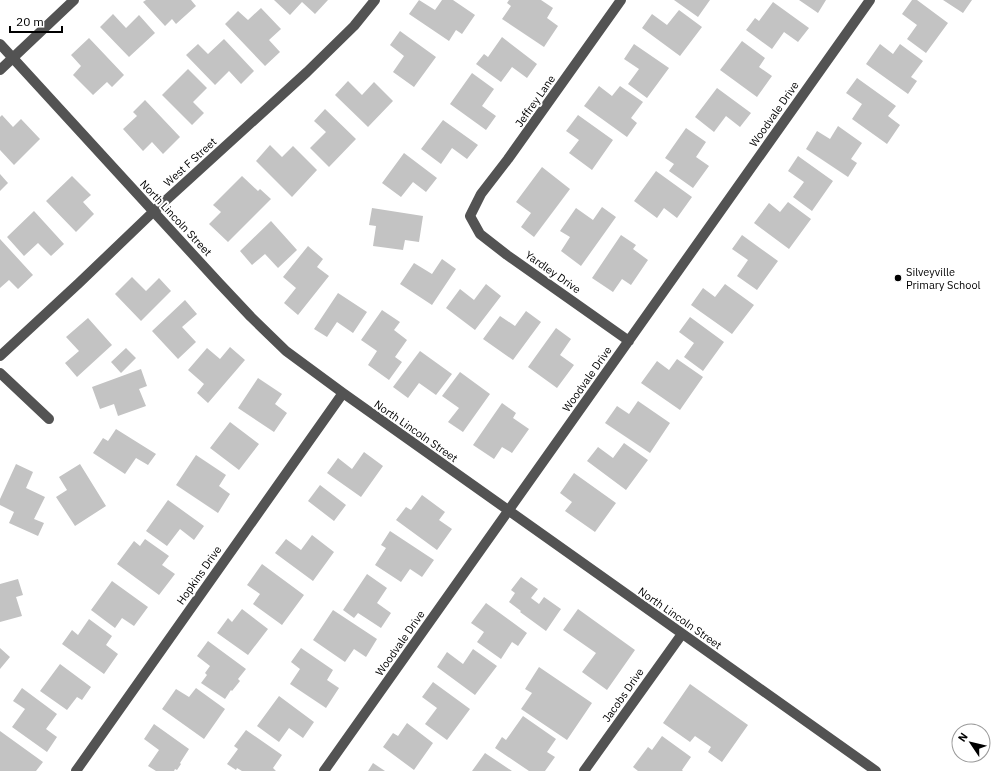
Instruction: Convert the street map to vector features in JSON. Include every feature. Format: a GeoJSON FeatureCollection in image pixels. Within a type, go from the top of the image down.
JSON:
{"type":"FeatureCollection","features":[{"type":"Feature","properties":{"kind":"street"},"geometry":{"type":"LineString","coordinates":[[0,70],[74,0]]}},
{"type":"Feature","properties":{"kind":"street","name":"West F Street"},"geometry":{"type":"LineString","coordinates":[[0,356],[153,212],[307,72],[354,26],[375,0]]}},
{"type":"Feature","properties":{"kind":"street","name":"Jeffrey Lane"},"geometry":{"type":"LineString","coordinates":[[470,216],[481,194],[508,159],[621,0]]}},
{"type":"Feature","properties":{"kind":"street","name":"Woodvale Drive"},"geometry":{"type":"LineString","coordinates":[[324,771],[870,0]]}},
{"type":"Feature","properties":{"kind":"street","name":"North Lincoln Street"},"geometry":{"type":"LineString","coordinates":[[0,44],[153,212],[251,317],[286,351],[508,511],[876,771]]}},
{"type":"Feature","properties":{"kind":"street","name":"Yardley Drive"},"geometry":{"type":"LineString","coordinates":[[470,216],[480,234],[507,255],[629,340]]}},
{"type":"Feature","properties":{"kind":"street"},"geometry":{"type":"LineString","coordinates":[[0,373],[49,419]]}},
{"type":"Feature","properties":{"kind":"street","name":"Hopkins Drive"},"geometry":{"type":"LineString","coordinates":[[76,771],[343,393]]}},
{"type":"Feature","properties":{"kind":"street","name":"Jacobs Drive"},"geometry":{"type":"LineString","coordinates":[[584,771],[682,634]]}},
{"type":"Feature","properties":{"kind":"building"},"geometry":{"type":"Polygon","coordinates":[[[146,0],[191,0],[196,6],[176,24],[172,19],[165,26],[143,2],[146,0]]]}},
{"type":"Feature","properties":{"kind":"building"},"geometry":{"type":"Polygon","coordinates":[[[274,0],[328,0],[315,14],[302,2],[290,15],[274,0]]]}},
{"type":"Feature","properties":{"kind":"building"},"geometry":{"type":"Polygon","coordinates":[[[419,0],[435,10],[442,0],[453,0],[475,15],[462,34],[456,30],[449,41],[409,14],[419,0]]]}},
{"type":"Feature","properties":{"kind":"building"},"geometry":{"type":"Polygon","coordinates":[[[509,0],[541,0],[553,8],[547,18],[558,26],[544,47],[502,19],[511,6],[507,3],[509,0]]]}},
{"type":"Feature","properties":{"kind":"building"},"geometry":{"type":"Polygon","coordinates":[[[674,0],[710,0],[698,17],[674,0]]]}},
{"type":"Feature","properties":{"kind":"building"},"geometry":{"type":"Polygon","coordinates":[[[799,0],[826,0],[818,13],[799,0]]]}},
{"type":"Feature","properties":{"kind":"building"},"geometry":{"type":"Polygon","coordinates":[[[912,0],[917,0],[948,23],[926,53],[907,39],[917,25],[902,14],[912,0]]]}},
{"type":"Feature","properties":{"kind":"building"},"geometry":{"type":"Polygon","coordinates":[[[943,0],[972,0],[963,13],[943,0]]]}},
{"type":"Feature","properties":{"kind":"building"},"geometry":{"type":"Polygon","coordinates":[[[773,2],[809,28],[798,42],[784,32],[772,49],[746,30],[755,18],[759,21],[773,2]]]}},
{"type":"Feature","properties":{"kind":"building"},"geometry":{"type":"Polygon","coordinates":[[[261,8],[281,29],[269,40],[280,52],[265,66],[225,24],[238,11],[248,20],[261,8]]]}},
{"type":"Feature","properties":{"kind":"building"},"geometry":{"type":"Polygon","coordinates":[[[679,10],[702,27],[680,56],[642,28],[652,14],[667,25],[679,10]]]}},
{"type":"Feature","properties":{"kind":"building"},"geometry":{"type":"Polygon","coordinates":[[[113,14],[126,28],[139,15],[155,33],[129,57],[100,27],[113,14]]]}},
{"type":"Feature","properties":{"kind":"building"},"geometry":{"type":"Polygon","coordinates":[[[400,31],[436,57],[414,87],[393,72],[404,56],[390,45],[400,31]]]}},
{"type":"Feature","properties":{"kind":"building"},"geometry":{"type":"Polygon","coordinates":[[[502,37],[537,64],[527,78],[512,67],[501,82],[476,64],[484,54],[488,57],[502,37]]]}},
{"type":"Feature","properties":{"kind":"building"},"geometry":{"type":"Polygon","coordinates":[[[89,38],[124,75],[112,87],[107,82],[93,95],[73,75],[81,66],[71,55],[89,38]]]}},
{"type":"Feature","properties":{"kind":"building"},"geometry":{"type":"Polygon","coordinates":[[[224,39],[254,71],[241,84],[229,71],[215,85],[186,55],[198,44],[208,54],[224,39]]]}},
{"type":"Feature","properties":{"kind":"building"},"geometry":{"type":"Polygon","coordinates":[[[742,41],[765,58],[759,67],[772,76],[757,97],[720,70],[742,41]]]}},
{"type":"Feature","properties":{"kind":"building"},"geometry":{"type":"Polygon","coordinates":[[[634,44],[669,68],[647,98],[628,84],[639,69],[624,59],[634,44]]]}},
{"type":"Feature","properties":{"kind":"building"},"geometry":{"type":"Polygon","coordinates":[[[880,44],[893,54],[900,44],[923,61],[911,77],[917,81],[908,94],[866,64],[880,44]]]}},
{"type":"Feature","properties":{"kind":"building"},"geometry":{"type":"Polygon","coordinates":[[[188,69],[207,88],[193,102],[204,113],[192,125],[162,95],[188,69]]]}},
{"type":"Feature","properties":{"kind":"building"},"geometry":{"type":"Polygon","coordinates":[[[472,73],[494,89],[482,106],[496,116],[486,130],[450,104],[472,73]]]}},
{"type":"Feature","properties":{"kind":"building"},"geometry":{"type":"Polygon","coordinates":[[[857,78],[896,106],[888,116],[900,125],[887,144],[852,119],[862,104],[846,93],[857,78]]]}},
{"type":"Feature","properties":{"kind":"building"},"geometry":{"type":"Polygon","coordinates":[[[348,81],[362,95],[374,82],[393,101],[368,127],[335,95],[348,81]]]}},
{"type":"Feature","properties":{"kind":"building"},"geometry":{"type":"Polygon","coordinates":[[[599,86],[612,96],[620,86],[643,102],[631,118],[637,123],[627,137],[584,106],[599,86]]]}},
{"type":"Feature","properties":{"kind":"building"},"geometry":{"type":"Polygon","coordinates":[[[717,88],[751,113],[740,127],[726,116],[714,132],[695,117],[717,88]]]}},
{"type":"Feature","properties":{"kind":"building"},"geometry":{"type":"Polygon","coordinates":[[[145,100],[180,137],[163,154],[152,142],[143,151],[123,129],[137,116],[133,112],[145,100]]]}},
{"type":"Feature","properties":{"kind":"building"},"geometry":{"type":"Polygon","coordinates":[[[325,109],[356,139],[329,167],[310,148],[326,132],[314,121],[325,109]]]}},
{"type":"Feature","properties":{"kind":"building"},"geometry":{"type":"Polygon","coordinates":[[[2,115],[13,127],[21,119],[40,139],[14,165],[0,150],[0,117],[2,115]]]}},
{"type":"Feature","properties":{"kind":"building"},"geometry":{"type":"Polygon","coordinates":[[[578,115],[613,140],[592,170],[569,153],[579,140],[566,131],[578,115]]]}},
{"type":"Feature","properties":{"kind":"building"},"geometry":{"type":"Polygon","coordinates":[[[443,120],[478,145],[467,159],[452,148],[441,164],[421,149],[443,120]]]}},
{"type":"Feature","properties":{"kind":"building"},"geometry":{"type":"Polygon","coordinates":[[[838,126],[862,143],[851,159],[857,163],[848,177],[806,149],[817,131],[830,139],[838,126]]]}},
{"type":"Feature","properties":{"kind":"building"},"geometry":{"type":"Polygon","coordinates":[[[686,128],[706,142],[696,157],[709,166],[693,188],[669,171],[674,164],[665,158],[686,128]]]}},
{"type":"Feature","properties":{"kind":"building"},"geometry":{"type":"Polygon","coordinates":[[[270,145],[282,157],[293,146],[317,170],[292,197],[256,161],[270,145]]]}},
{"type":"Feature","properties":{"kind":"building"},"geometry":{"type":"Polygon","coordinates":[[[404,153],[437,178],[426,192],[413,182],[401,197],[382,183],[404,153]]]}},
{"type":"Feature","properties":{"kind":"building"},"geometry":{"type":"Polygon","coordinates":[[[798,156],[833,181],[812,211],[793,197],[804,182],[788,171],[798,156]]]}},
{"type":"Feature","properties":{"kind":"building"},"geometry":{"type":"Polygon","coordinates":[[[542,167],[570,189],[534,237],[521,227],[531,213],[516,202],[542,167]]]}},
{"type":"Feature","properties":{"kind":"building"},"geometry":{"type":"Polygon","coordinates":[[[656,171],[692,197],[677,218],[664,208],[657,218],[634,201],[656,171]]]}},
{"type":"Feature","properties":{"kind":"building"},"geometry":{"type":"Polygon","coordinates":[[[0,174],[8,183],[0,191],[0,174]]]}},
{"type":"Feature","properties":{"kind":"building"},"geometry":{"type":"Polygon","coordinates":[[[72,176],[91,195],[83,202],[94,214],[76,232],[46,201],[72,176]]]}},
{"type":"Feature","properties":{"kind":"building"},"geometry":{"type":"Polygon","coordinates":[[[242,176],[258,191],[260,189],[271,199],[228,242],[209,224],[221,212],[213,205],[242,176]]]}},
{"type":"Feature","properties":{"kind":"building"},"geometry":{"type":"Polygon","coordinates":[[[788,202],[811,219],[789,249],[754,223],[769,203],[780,212],[788,202]]]}},
{"type":"Feature","properties":{"kind":"building"},"geometry":{"type":"Polygon","coordinates":[[[602,207],[616,217],[581,266],[561,251],[570,237],[560,231],[576,208],[593,220],[602,207]]]}},
{"type":"Feature","properties":{"kind":"building"},"geometry":{"type":"Polygon","coordinates":[[[372,208],[423,216],[419,242],[405,240],[403,250],[373,246],[376,226],[369,225],[372,208]]]}},
{"type":"Feature","properties":{"kind":"building"},"geometry":{"type":"Polygon","coordinates":[[[34,211],[64,244],[51,256],[38,243],[24,256],[7,237],[34,211]]]}},
{"type":"Feature","properties":{"kind":"building"},"geometry":{"type":"Polygon","coordinates":[[[271,221],[297,250],[278,268],[265,254],[252,265],[240,251],[271,221]]]}},
{"type":"Feature","properties":{"kind":"building"},"geometry":{"type":"Polygon","coordinates":[[[621,235],[636,245],[633,249],[648,260],[631,285],[622,279],[613,292],[592,278],[621,235]]]}},
{"type":"Feature","properties":{"kind":"building"},"geometry":{"type":"Polygon","coordinates":[[[742,235],[778,261],[757,290],[737,276],[748,260],[732,249],[742,235]]]}},
{"type":"Feature","properties":{"kind":"building"},"geometry":{"type":"Polygon","coordinates":[[[0,239],[33,275],[18,289],[9,280],[0,288],[0,239]]]}},
{"type":"Feature","properties":{"kind":"building"},"geometry":{"type":"Polygon","coordinates":[[[308,246],[323,259],[317,267],[329,276],[298,315],[284,303],[296,288],[283,277],[308,246]]]}},
{"type":"Feature","properties":{"kind":"building"},"geometry":{"type":"Polygon","coordinates":[[[442,259],[456,269],[432,305],[400,284],[414,263],[432,274],[442,259]]]}},
{"type":"Feature","properties":{"kind":"building"},"geometry":{"type":"Polygon","coordinates":[[[132,277],[146,291],[159,278],[171,291],[141,321],[115,294],[132,277]]]}},
{"type":"Feature","properties":{"kind":"building"},"geometry":{"type":"Polygon","coordinates":[[[486,284],[501,296],[475,330],[446,308],[460,289],[474,300],[486,284]]]}},
{"type":"Feature","properties":{"kind":"building"},"geometry":{"type":"Polygon","coordinates":[[[725,284],[754,305],[732,334],[691,305],[703,288],[715,297],[725,284]]]}},
{"type":"Feature","properties":{"kind":"building"},"geometry":{"type":"Polygon","coordinates":[[[338,293],[367,312],[353,333],[337,322],[327,337],[314,329],[338,293]]]}},
{"type":"Feature","properties":{"kind":"building"},"geometry":{"type":"Polygon","coordinates":[[[185,300],[197,314],[182,327],[196,342],[178,359],[152,331],[185,300]]]}},
{"type":"Feature","properties":{"kind":"building"},"geometry":{"type":"Polygon","coordinates":[[[382,310],[400,322],[394,330],[407,340],[395,357],[402,362],[389,380],[368,365],[377,351],[361,340],[382,310]]]}},
{"type":"Feature","properties":{"kind":"building"},"geometry":{"type":"Polygon","coordinates":[[[526,311],[541,322],[513,360],[483,339],[500,316],[515,326],[526,311]]]}},
{"type":"Feature","properties":{"kind":"building"},"geometry":{"type":"Polygon","coordinates":[[[690,317],[724,342],[703,371],[684,357],[694,343],[679,332],[690,317]]]}},
{"type":"Feature","properties":{"kind":"building"},"geometry":{"type":"Polygon","coordinates":[[[88,318],[112,345],[77,377],[65,363],[79,351],[66,337],[88,318]]]}},
{"type":"Feature","properties":{"kind":"building"},"geometry":{"type":"Polygon","coordinates":[[[556,328],[571,339],[560,355],[574,365],[557,388],[528,367],[556,328]]]}},
{"type":"Feature","properties":{"kind":"building"},"geometry":{"type":"Polygon","coordinates":[[[230,347],[245,360],[208,403],[197,393],[204,384],[188,370],[207,348],[220,359],[230,347]]]}},
{"type":"Feature","properties":{"kind":"building"},"geometry":{"type":"Polygon","coordinates":[[[126,348],[136,358],[121,373],[111,362],[126,348]]]}},
{"type":"Feature","properties":{"kind":"building"},"geometry":{"type":"Polygon","coordinates":[[[420,351],[452,374],[436,395],[419,383],[408,398],[393,387],[420,351]]]}},
{"type":"Feature","properties":{"kind":"building"},"geometry":{"type":"Polygon","coordinates":[[[677,359],[703,377],[680,410],[641,383],[657,361],[669,370],[677,359]]]}},
{"type":"Feature","properties":{"kind":"building"},"geometry":{"type":"Polygon","coordinates":[[[141,369],[147,386],[139,389],[146,406],[118,416],[114,404],[100,409],[92,387],[141,369]]]}},
{"type":"Feature","properties":{"kind":"building"},"geometry":{"type":"Polygon","coordinates":[[[460,372],[490,394],[463,432],[448,422],[459,408],[442,396],[460,372]]]}},
{"type":"Feature","properties":{"kind":"building"},"geometry":{"type":"Polygon","coordinates":[[[258,378],[282,394],[275,404],[287,413],[274,432],[238,408],[258,378]]]}},
{"type":"Feature","properties":{"kind":"building"},"geometry":{"type":"Polygon","coordinates":[[[638,401],[670,423],[650,453],[605,423],[617,406],[629,414],[638,401]]]}},
{"type":"Feature","properties":{"kind":"building"},"geometry":{"type":"Polygon","coordinates":[[[502,403],[516,413],[513,418],[529,429],[512,453],[502,447],[494,459],[473,445],[502,403]]]}},
{"type":"Feature","properties":{"kind":"building"},"geometry":{"type":"Polygon","coordinates":[[[230,422],[259,444],[239,470],[210,448],[230,422]]]}},
{"type":"Feature","properties":{"kind":"building"},"geometry":{"type":"Polygon","coordinates":[[[116,429],[156,454],[148,465],[136,458],[125,474],[93,453],[103,438],[108,441],[116,429]]]}},
{"type":"Feature","properties":{"kind":"building"},"geometry":{"type":"Polygon","coordinates":[[[624,443],[648,460],[626,490],[587,461],[598,447],[613,458],[624,443]]]}},
{"type":"Feature","properties":{"kind":"building"},"geometry":{"type":"Polygon","coordinates":[[[364,452],[383,466],[361,497],[327,473],[338,458],[352,469],[364,452]]]}},
{"type":"Feature","properties":{"kind":"building"},"geometry":{"type":"Polygon","coordinates":[[[196,455],[226,475],[219,486],[230,494],[218,513],[176,485],[196,455]]]}},
{"type":"Feature","properties":{"kind":"building"},"geometry":{"type":"Polygon","coordinates":[[[16,464],[33,472],[26,488],[45,497],[34,519],[44,523],[38,536],[9,523],[14,512],[0,505],[0,499],[16,464]]]}},
{"type":"Feature","properties":{"kind":"building"},"geometry":{"type":"Polygon","coordinates":[[[80,464],[106,506],[75,526],[56,497],[67,490],[59,477],[80,464]]]}},
{"type":"Feature","properties":{"kind":"building"},"geometry":{"type":"Polygon","coordinates":[[[574,473],[616,503],[595,532],[565,511],[572,502],[560,493],[574,473]]]}},
{"type":"Feature","properties":{"kind":"building"},"geometry":{"type":"Polygon","coordinates":[[[320,485],[346,505],[334,521],[308,501],[320,485]]]}},
{"type":"Feature","properties":{"kind":"building"},"geometry":{"type":"Polygon","coordinates":[[[422,495],[445,512],[439,520],[452,529],[437,550],[396,520],[406,507],[411,510],[422,495]]]}},
{"type":"Feature","properties":{"kind":"building"},"geometry":{"type":"Polygon","coordinates":[[[168,500],[204,526],[194,540],[180,529],[167,546],[146,531],[168,500]]]}},
{"type":"Feature","properties":{"kind":"building"},"geometry":{"type":"Polygon","coordinates":[[[390,531],[434,560],[422,577],[410,569],[401,582],[375,565],[386,548],[381,545],[390,531]]]}},
{"type":"Feature","properties":{"kind":"building"},"geometry":{"type":"Polygon","coordinates":[[[312,535],[334,552],[313,581],[275,553],[286,539],[301,550],[312,535]]]}},
{"type":"Feature","properties":{"kind":"building"},"geometry":{"type":"Polygon","coordinates":[[[145,539],[169,556],[162,565],[175,574],[159,595],[117,564],[134,541],[140,546],[145,539]]]}},
{"type":"Feature","properties":{"kind":"building"},"geometry":{"type":"Polygon","coordinates":[[[262,564],[304,595],[282,625],[253,604],[260,594],[247,585],[262,564]]]}},
{"type":"Feature","properties":{"kind":"building"},"geometry":{"type":"Polygon","coordinates":[[[367,574],[387,588],[377,603],[391,613],[381,628],[358,613],[354,618],[343,610],[367,574]]]}},
{"type":"Feature","properties":{"kind":"building"},"geometry":{"type":"Polygon","coordinates":[[[521,577],[538,589],[531,598],[539,604],[544,597],[561,609],[546,631],[509,602],[515,593],[511,590],[521,577]]]}},
{"type":"Feature","properties":{"kind":"building"},"geometry":{"type":"Polygon","coordinates":[[[18,579],[23,595],[16,597],[22,616],[0,622],[0,584],[18,579]]]}},
{"type":"Feature","properties":{"kind":"building"},"geometry":{"type":"Polygon","coordinates":[[[112,581],[148,607],[134,626],[122,618],[115,628],[91,610],[112,581]]]}},
{"type":"Feature","properties":{"kind":"building"},"geometry":{"type":"Polygon","coordinates":[[[486,603],[527,633],[518,646],[512,642],[501,659],[477,642],[484,632],[471,623],[486,603]]]}},
{"type":"Feature","properties":{"kind":"building"},"geometry":{"type":"Polygon","coordinates":[[[242,609],[268,629],[248,655],[217,633],[228,618],[232,622],[242,609]]]}},
{"type":"Feature","properties":{"kind":"building"},"geometry":{"type":"Polygon","coordinates":[[[578,609],[635,650],[607,690],[582,672],[596,653],[563,630],[578,609]]]}},
{"type":"Feature","properties":{"kind":"building"},"geometry":{"type":"Polygon","coordinates":[[[333,610],[377,639],[366,657],[354,649],[345,662],[313,640],[333,610]]]}},
{"type":"Feature","properties":{"kind":"building"},"geometry":{"type":"Polygon","coordinates":[[[89,619],[112,636],[106,645],[118,654],[104,674],[62,644],[72,630],[78,635],[89,619]]]}},
{"type":"Feature","properties":{"kind":"building"},"geometry":{"type":"Polygon","coordinates":[[[208,641],[246,669],[238,679],[240,681],[225,699],[201,683],[207,675],[205,673],[210,666],[197,656],[208,641]]]}},
{"type":"Feature","properties":{"kind":"building"},"geometry":{"type":"Polygon","coordinates":[[[0,648],[10,657],[0,669],[0,648]]]}},
{"type":"Feature","properties":{"kind":"building"},"geometry":{"type":"Polygon","coordinates":[[[301,648],[333,670],[327,680],[339,688],[326,708],[290,684],[300,669],[291,662],[301,648]]]}},
{"type":"Feature","properties":{"kind":"building"},"geometry":{"type":"Polygon","coordinates":[[[473,649],[497,666],[475,695],[437,667],[447,652],[463,664],[473,649]]]}},
{"type":"Feature","properties":{"kind":"building"},"geometry":{"type":"Polygon","coordinates":[[[60,664],[91,687],[82,700],[77,697],[67,710],[40,691],[60,664]]]}},
{"type":"Feature","properties":{"kind":"building"},"geometry":{"type":"Polygon","coordinates":[[[539,667],[592,703],[567,740],[521,709],[532,693],[525,689],[539,667]]]}},
{"type":"Feature","properties":{"kind":"building"},"geometry":{"type":"Polygon","coordinates":[[[433,682],[470,709],[447,740],[425,724],[437,708],[422,697],[433,682]]]}},
{"type":"Feature","properties":{"kind":"building"},"geometry":{"type":"Polygon","coordinates":[[[690,684],[748,725],[722,762],[708,752],[711,747],[695,736],[690,742],[663,723],[690,684]]]}},
{"type":"Feature","properties":{"kind":"building"},"geometry":{"type":"Polygon","coordinates":[[[22,688],[57,714],[46,729],[57,737],[47,752],[12,727],[25,709],[13,701],[22,688]]]}},
{"type":"Feature","properties":{"kind":"building"},"geometry":{"type":"Polygon","coordinates":[[[196,688],[225,709],[204,739],[162,709],[176,689],[189,697],[196,688]]]}},
{"type":"Feature","properties":{"kind":"building"},"geometry":{"type":"Polygon","coordinates":[[[279,696],[314,722],[303,738],[289,728],[279,742],[257,726],[279,696]]]}},
{"type":"Feature","properties":{"kind":"building"},"geometry":{"type":"Polygon","coordinates":[[[523,716],[556,739],[547,752],[555,757],[545,771],[529,771],[495,748],[502,737],[506,740],[523,716]]]}},
{"type":"Feature","properties":{"kind":"building"},"geometry":{"type":"Polygon","coordinates":[[[407,723],[433,743],[414,770],[383,747],[393,733],[398,736],[407,723]]]}},
{"type":"Feature","properties":{"kind":"building"},"geometry":{"type":"Polygon","coordinates":[[[154,724],[189,749],[177,770],[156,771],[148,766],[159,750],[144,739],[154,724]]]}},
{"type":"Feature","properties":{"kind":"building"},"geometry":{"type":"Polygon","coordinates":[[[246,730],[282,755],[273,768],[276,771],[242,771],[237,768],[236,770],[227,764],[238,749],[234,746],[246,730]]]}},
{"type":"Feature","properties":{"kind":"building"},"geometry":{"type":"Polygon","coordinates":[[[0,731],[43,762],[36,771],[0,771],[0,731]]]}},
{"type":"Feature","properties":{"kind":"building"},"geometry":{"type":"Polygon","coordinates":[[[662,736],[691,757],[682,770],[683,771],[638,771],[633,767],[648,747],[652,750],[662,736]]]}},
{"type":"Feature","properties":{"kind":"building"},"geometry":{"type":"Polygon","coordinates":[[[485,753],[512,771],[472,771],[485,753]]]}},
{"type":"Feature","properties":{"kind":"building"},"geometry":{"type":"Polygon","coordinates":[[[373,763],[385,771],[368,771],[373,763]]]}},
{"type":"Feature","properties":{"kind":"place","name":"Silveyville Primary School"},"geometry":{"type":"Point","coordinates":[898,278]}}]}
